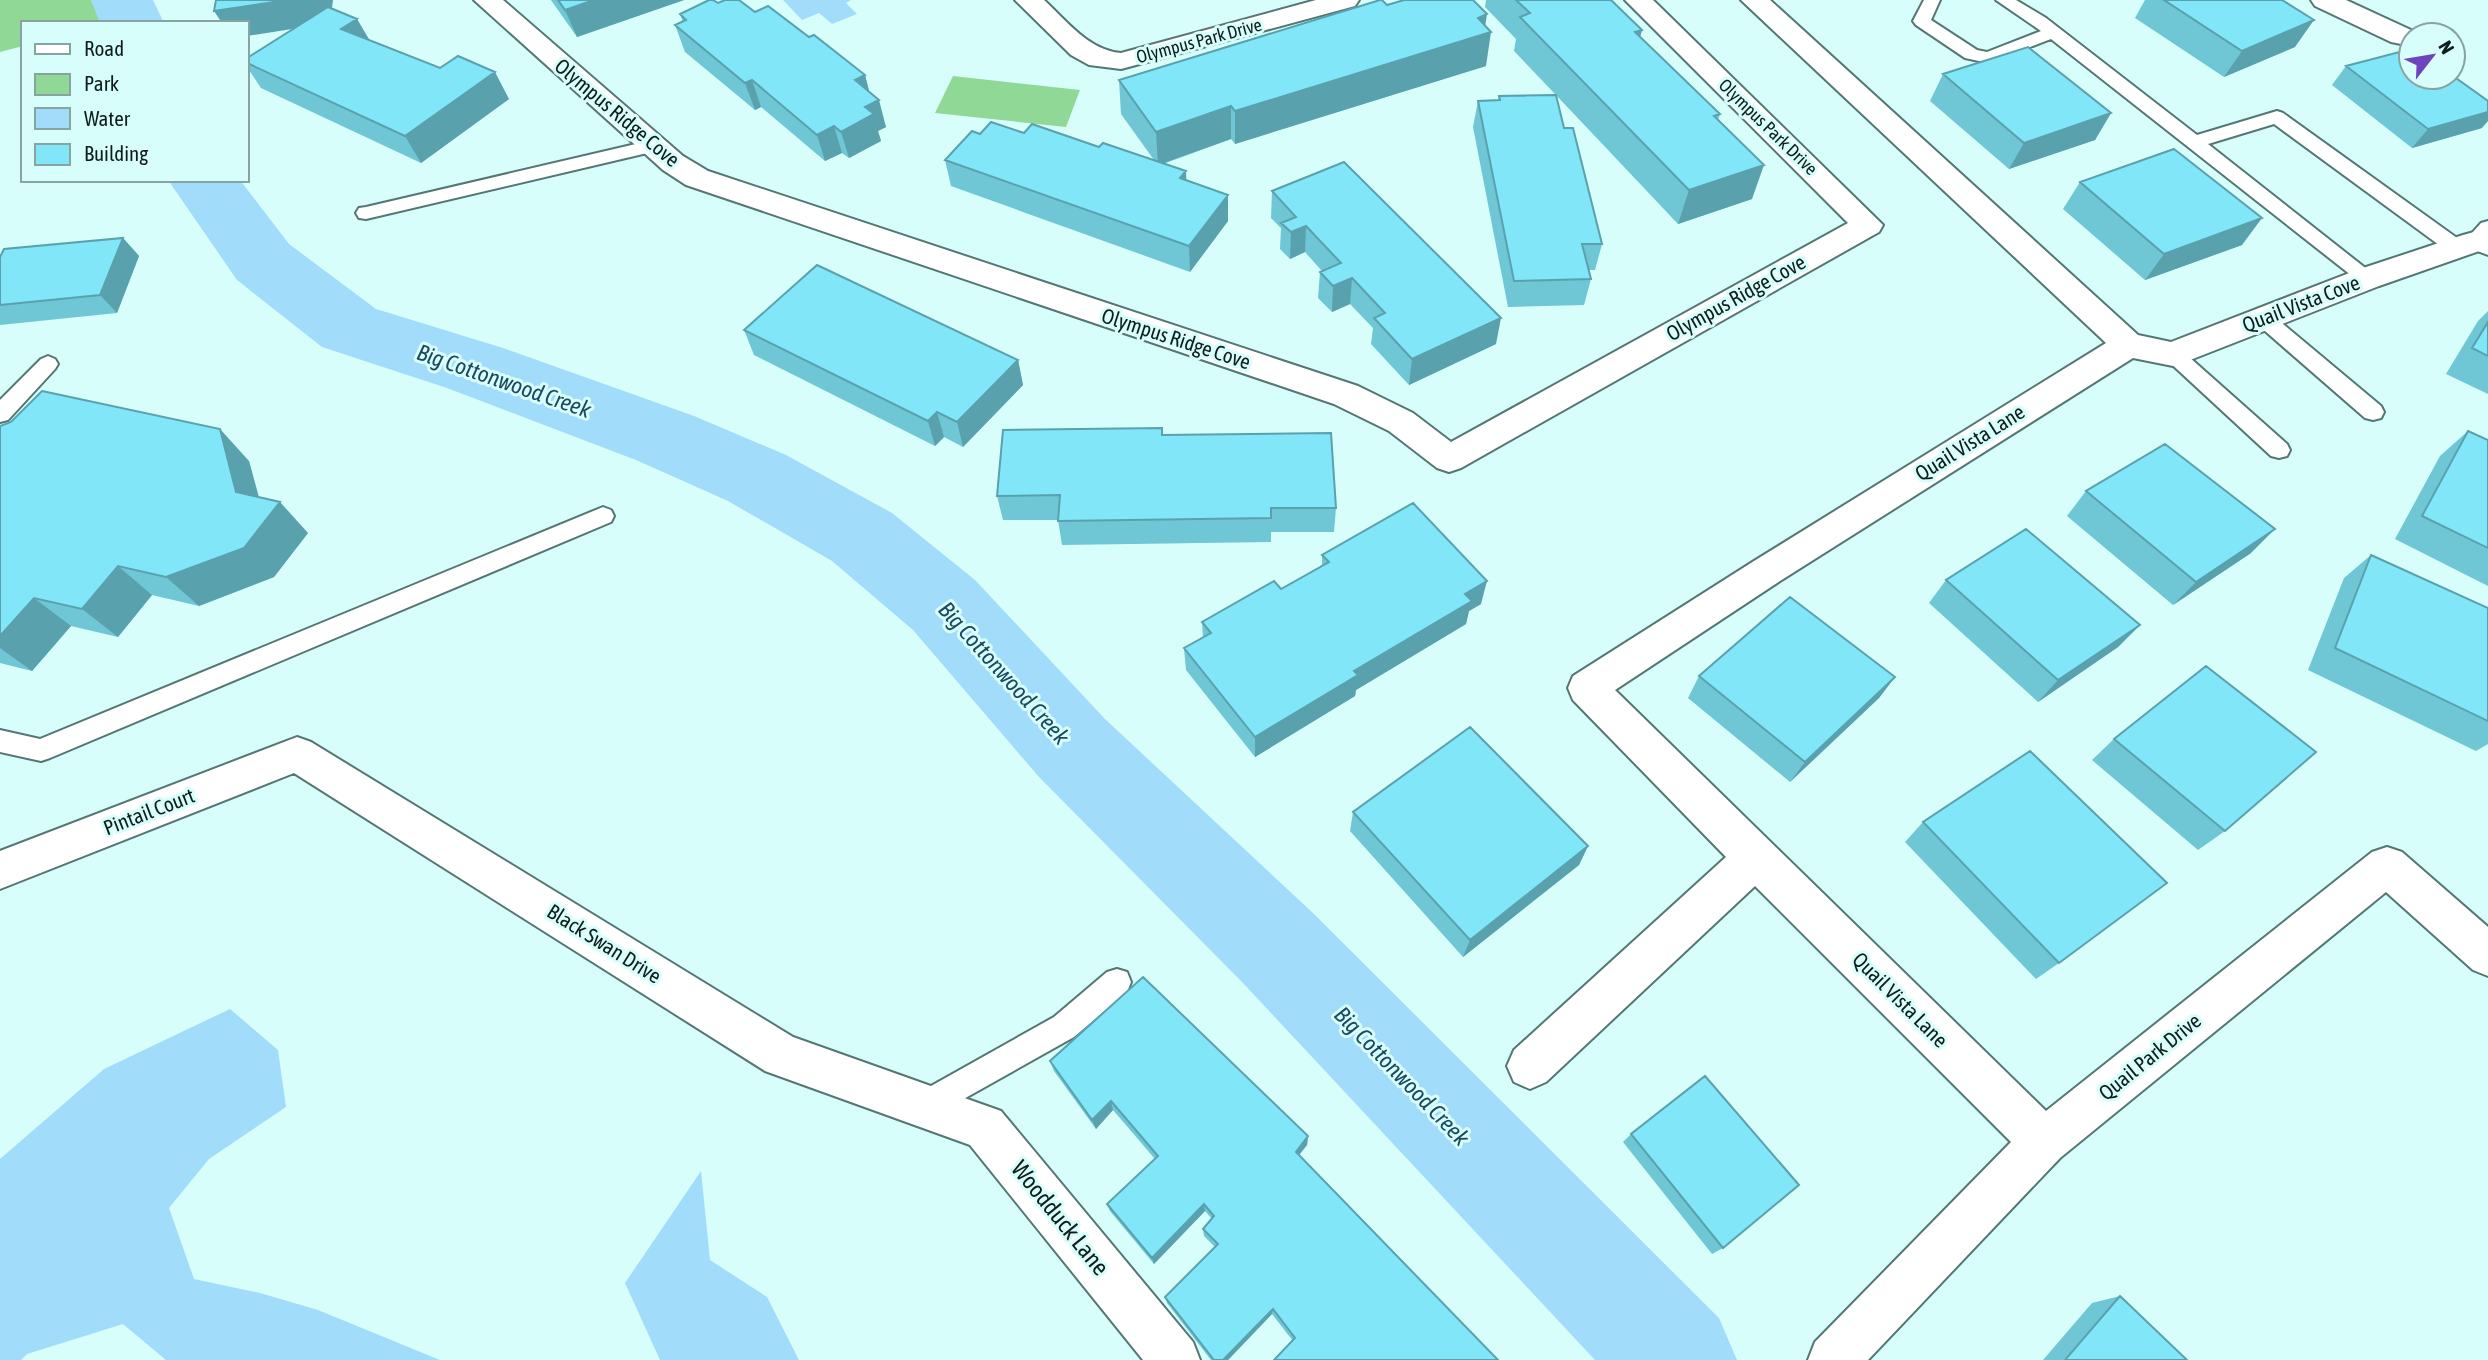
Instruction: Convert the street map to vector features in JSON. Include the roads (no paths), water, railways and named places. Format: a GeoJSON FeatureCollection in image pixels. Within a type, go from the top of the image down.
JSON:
{"type":"FeatureCollection","features":[{"type":"Feature","properties":{"kind":"street","name":"Olympus Ridge Cove"},"geometry":{"type":"LineString","coordinates":[[487,0],[653,146],[697,178],[1346,395],[1401,422],[1449,459],[1868,225]]}},
{"type":"Feature","properties":{"kind":"street","name":"Olympus Park Drive"},"geometry":{"type":"LineString","coordinates":[[1028,0],[1081,49],[1099,59],[1121,61],[1346,0]]}},
{"type":"Feature","properties":{"kind":"street","name":"Olympus Park Drive"},"geometry":{"type":"LineString","coordinates":[[1638,0],[1868,225]]}},
{"type":"Feature","properties":{"kind":"street"},"geometry":{"type":"LineString","coordinates":[[1754,0],[2128,345],[2173,354]]}},
{"type":"Feature","properties":{"kind":"street"},"geometry":{"type":"LineString","coordinates":[[2324,0],[2397,34]]}},
{"type":"Feature","properties":{"kind":"street","name":"Quail Vista Cove"},"geometry":{"type":"LineString","coordinates":[[2173,354],[2368,278],[2477,241]]}},
{"type":"Feature","properties":{"kind":"street","name":"Quail Vista Lane"},"geometry":{"type":"LineString","coordinates":[[2044,1142],[1755,858],[1587,688],[1767,570],[2128,345]]}},
{"type":"Feature","properties":{"kind":"street","name":"Pintail Court"},"geometry":{"type":"LineString","coordinates":[[0,870],[297,754]]}},
{"type":"Feature","properties":{"kind":"street","name":"Black Swan Drive"},"geometry":{"type":"LineString","coordinates":[[297,754],[782,1055],[925,1105]]}},
{"type":"Feature","properties":{"kind":"street"},"geometry":{"type":"LineString","coordinates":[[1530,1066],[1755,858]]}},
{"type":"Feature","properties":{"kind":"street","name":"Quail Park Drive"},"geometry":{"type":"LineString","coordinates":[[1833,1360],[2044,1142],[2387,866],[2488,955]]}},
{"type":"Feature","properties":{"kind":"street","name":"Woodduck Lane"},"geometry":{"type":"LineString","coordinates":[[925,1105],[985,1126],[1174,1360]]}},
{"type":"Feature","properties":{"kind":"lane"},"geometry":{"type":"LineString","coordinates":[[1933,0],[1922,21],[1971,54],[1989,58],[2053,32]]}},
{"type":"Feature","properties":{"kind":"lane"},"geometry":{"type":"LineString","coordinates":[[2004,0],[2053,32],[2368,278]]}},
{"type":"Feature","properties":{"kind":"lane"},"geometry":{"type":"LineString","coordinates":[[2193,142],[2277,117],[2477,241]]}},
{"type":"Feature","properties":{"kind":"lane"},"geometry":{"type":"LineString","coordinates":[[366,213],[653,146]]}},
{"type":"Feature","properties":{"kind":"lane"},"geometry":{"type":"LineString","coordinates":[[2264,319],[2374,412]]}},
{"type":"Feature","properties":{"kind":"lane"},"geometry":{"type":"LineString","coordinates":[[2173,354],[2279,450]]}},
{"type":"Feature","properties":{"kind":"lane"},"geometry":{"type":"LineString","coordinates":[[0,414],[48,364]]}},
{"type":"Feature","properties":{"kind":"lane"},"geometry":{"type":"LineString","coordinates":[[0,741],[41,750],[603,516]]}},
{"type":"Feature","properties":{"kind":"lane"},"geometry":{"type":"LineString","coordinates":[[925,1105],[1064,1027],[1117,982]]}},
{"type":"Feature","properties":{"kind":"water"},"geometry":{"type":"Polygon","coordinates":[[[783,0],[851,0],[846,3],[857,14],[832,24],[819,13],[802,20],[783,0]]]}},
{"type":"Feature","properties":{"kind":"water"},"geometry":{"type":"Polygon","coordinates":[[[230,1009],[278,1050],[286,1107],[209,1159],[169,1208],[194,1279],[260,1293],[318,1310],[440,1360],[166,1360],[123,1324],[27,1354],[21,1360],[0,1360],[0,1159],[104,1069],[230,1009]]]}},
{"type":"Feature","properties":{"kind":"water"},"geometry":{"type":"Polygon","coordinates":[[[701,1171],[710,1260],[767,1297],[799,1360],[660,1360],[625,1283],[701,1171]]]}},
{"type":"Feature","properties":{"kind":"waterway","name":"Big Cottonwood Creek"},"geometry":{"type":"LineString","coordinates":[[122,0],[131,21]]}},
{"type":"Feature","properties":{"kind":"waterway","name":"Big Cottonwood Creek"},"geometry":{"type":"LineString","coordinates":[[204,182],[263,262],[349,328],[475,368],[665,438],[757,478],[862,537],[944,605],[1072,748],[1278,948],[1677,1360]]}}]}
